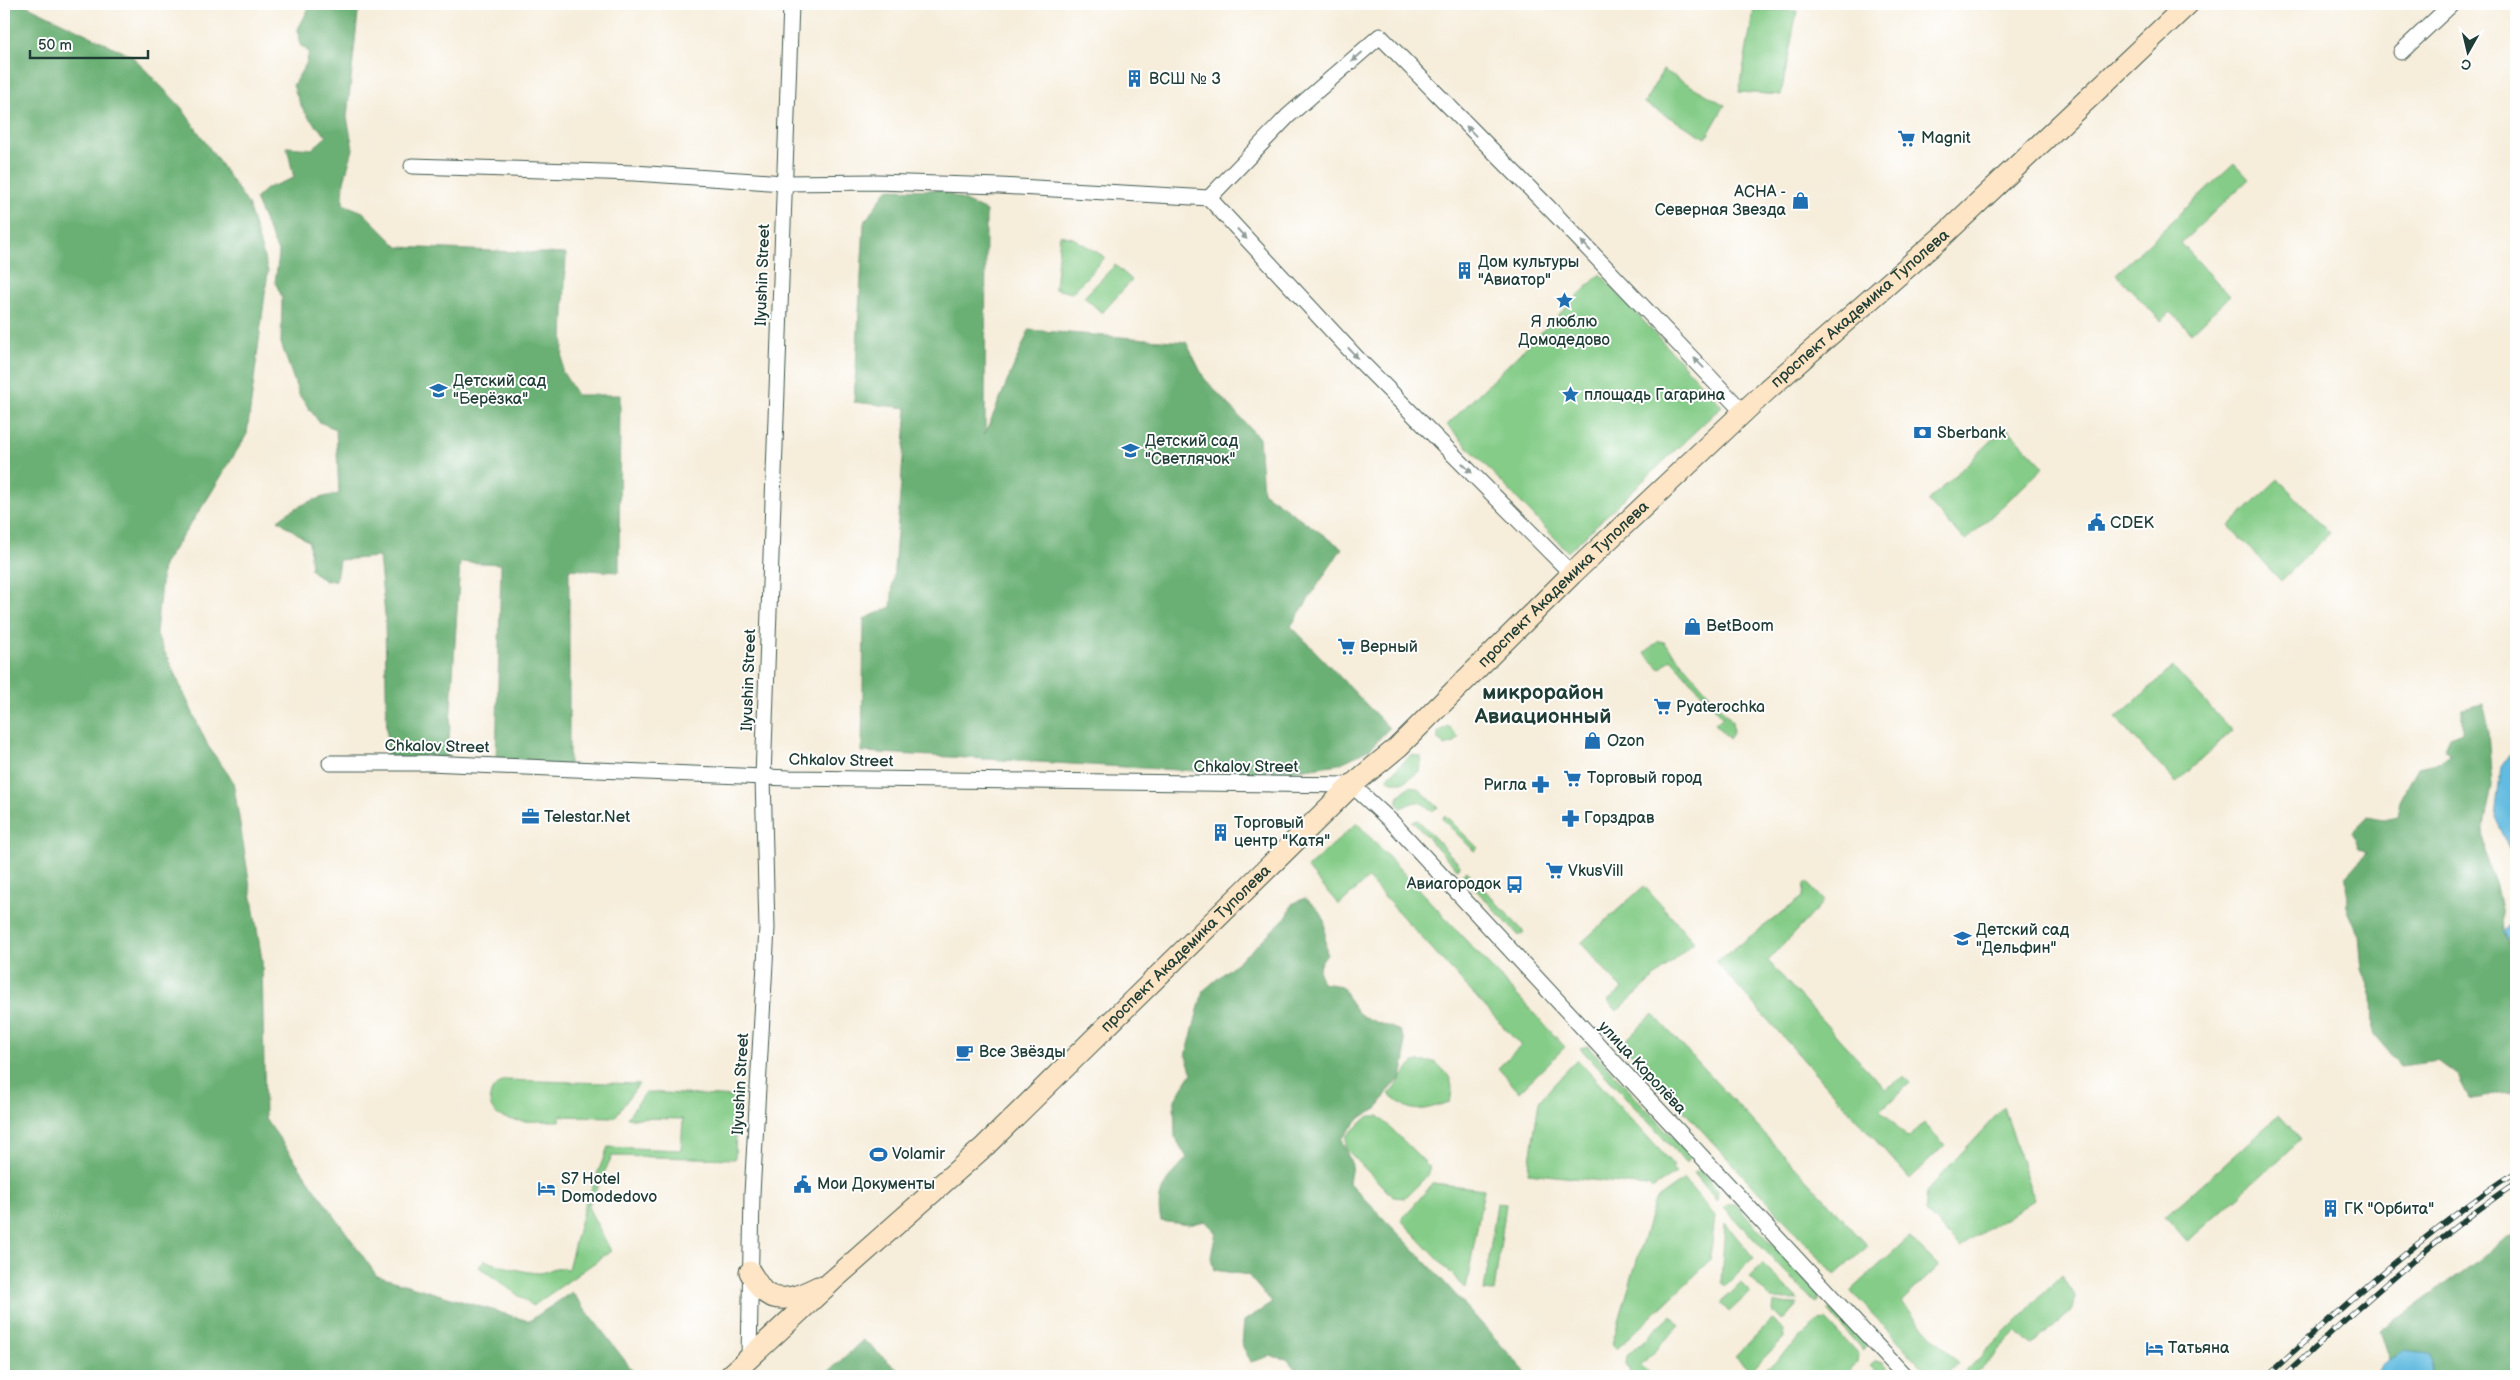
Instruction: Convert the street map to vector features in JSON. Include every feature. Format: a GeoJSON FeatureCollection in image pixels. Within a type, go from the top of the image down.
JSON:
{"type":"FeatureCollection","features":[{"type":"Feature","properties":{"kind":"main road","name":"проспект Академика Туполева"},"geometry":{"type":"LineString","coordinates":[[730,1376],[832,1281],[984,1146],[1352,785],[1398,747],[1572,574],[1743,412],[1944,235],[2188,4]]}},
{"type":"Feature","properties":{"kind":"main road"},"geometry":{"type":"LineString","coordinates":[[750,1272],[764,1292],[785,1298],[796,1298],[832,1281]]}},
{"type":"Feature","properties":{"kind":"street","name":"Ilyushin Street"},"geometry":{"type":"LineString","coordinates":[[749,1358],[750,1272],[767,928],[763,777],[791,4]]}},
{"type":"Feature","properties":{"kind":"street"},"geometry":{"type":"LineString","coordinates":[[2401,52],[2452,4]]}},
{"type":"Feature","properties":{"kind":"street"},"geometry":{"type":"LineString","coordinates":[[1209,198],[1288,116],[1380,36],[1557,216],[1743,412]]}},
{"type":"Feature","properties":{"kind":"street"},"geometry":{"type":"LineString","coordinates":[[412,166],[634,173],[784,183],[963,185],[1209,198],[1359,360],[1572,574]]}},
{"type":"Feature","properties":{"kind":"street","name":"Chkalov Street"},"geometry":{"type":"LineString","coordinates":[[330,763],[428,763],[763,777],[1352,785]]}},
{"type":"Feature","properties":{"kind":"street","name":"улица Королёва"},"geometry":{"type":"LineString","coordinates":[[1352,785],[1393,823],[1906,1376]]}},
{"type":"Feature","properties":{"kind":"green space"},"geometry":{"type":"Polygon","coordinates":[[[4,4],[24,4],[132,56],[181,107],[248,204],[268,271],[247,434],[208,498],[163,565],[156,633],[208,746],[233,781],[262,960],[265,1118],[377,1276],[529,1321],[572,1292],[637,1376],[4,1376],[4,4]]]}},
{"type":"Feature","properties":{"kind":"green space"},"geometry":{"type":"Polygon","coordinates":[[[311,4],[359,4],[347,117],[353,149],[344,181],[343,204],[363,212],[398,247],[566,254],[562,371],[577,395],[620,395],[619,572],[569,569],[569,765],[496,762],[501,564],[460,562],[448,757],[387,758],[385,615],[379,557],[339,560],[336,580],[325,581],[311,570],[309,542],[278,520],[292,510],[307,503],[322,497],[339,494],[336,429],[319,422],[299,395],[281,343],[282,297],[275,282],[279,254],[255,199],[267,188],[294,178],[287,147],[312,149],[327,136],[306,114],[293,85],[306,64],[309,52],[300,45],[298,29],[311,4]]]}},
{"type":"Feature","properties":{"kind":"green space"},"geometry":{"type":"Polygon","coordinates":[[[1754,9],[1797,11],[1781,95],[1739,92],[1754,9]]]}},
{"type":"Feature","properties":{"kind":"green space"},"geometry":{"type":"Polygon","coordinates":[[[1663,70],[1725,105],[1706,138],[1644,103],[1663,70]]]}},
{"type":"Feature","properties":{"kind":"green space"},"geometry":{"type":"Polygon","coordinates":[[[2234,163],[2249,179],[2181,243],[2230,296],[2191,333],[2171,312],[2161,321],[2116,274],[2234,163]]]}},
{"type":"Feature","properties":{"kind":"green space"},"geometry":{"type":"Polygon","coordinates":[[[887,189],[941,190],[986,211],[985,434],[1029,330],[1186,342],[1204,378],[1259,438],[1263,492],[1342,548],[1291,626],[1389,728],[1370,749],[1339,764],[1264,775],[862,752],[864,619],[891,607],[907,408],[854,402],[864,223],[887,189]]]}},
{"type":"Feature","properties":{"kind":"green space"},"geometry":{"type":"Polygon","coordinates":[[[1060,235],[1073,238],[1105,257],[1072,293],[1055,289],[1060,235]]]}},
{"type":"Feature","properties":{"kind":"green space"},"geometry":{"type":"Polygon","coordinates":[[[1115,265],[1132,280],[1102,313],[1084,297],[1115,265]]]}},
{"type":"Feature","properties":{"kind":"green space"},"geometry":{"type":"Polygon","coordinates":[[[1600,274],[1722,406],[1568,552],[1447,425],[1600,274]]]}},
{"type":"Feature","properties":{"kind":"green space"},"geometry":{"type":"Polygon","coordinates":[[[2006,427],[2044,467],[1965,541],[1928,501],[2006,427]]]}},
{"type":"Feature","properties":{"kind":"green space"},"geometry":{"type":"Polygon","coordinates":[[[2278,479],[2330,533],[2281,581],[2229,526],[2278,479]]]}},
{"type":"Feature","properties":{"kind":"green space"},"geometry":{"type":"Polygon","coordinates":[[[1659,641],[1664,642],[1732,721],[1733,733],[1729,739],[1715,724],[1723,717],[1671,659],[1660,669],[1644,653],[1659,641]]]}},
{"type":"Feature","properties":{"kind":"green space"},"geometry":{"type":"Polygon","coordinates":[[[2173,667],[2232,731],[2176,783],[2116,718],[2173,667]]]}},
{"type":"Feature","properties":{"kind":"green space"},"geometry":{"type":"Polygon","coordinates":[[[2483,704],[2487,719],[2492,786],[2483,831],[2488,865],[2496,886],[2502,914],[2503,932],[2516,963],[2516,1092],[2498,1093],[2482,1099],[2469,1098],[2458,1076],[2438,1061],[2400,1066],[2373,1033],[2372,996],[2362,969],[2359,935],[2347,907],[2346,877],[2367,853],[2359,849],[2352,832],[2368,816],[2383,819],[2397,816],[2400,801],[2418,767],[2440,762],[2450,755],[2444,748],[2449,737],[2462,732],[2462,709],[2483,704]]]}},
{"type":"Feature","properties":{"kind":"green space"},"geometry":{"type":"Polygon","coordinates":[[[1448,726],[1459,737],[1454,743],[1445,746],[1438,740],[1438,732],[1448,726]]]}},
{"type":"Feature","properties":{"kind":"green space"},"geometry":{"type":"Polygon","coordinates":[[[1411,755],[1421,756],[1420,771],[1404,782],[1392,782],[1387,778],[1411,755]]]}},
{"type":"Feature","properties":{"kind":"green space"},"geometry":{"type":"Polygon","coordinates":[[[1410,786],[1419,789],[1438,807],[1433,812],[1421,803],[1415,802],[1401,808],[1397,804],[1399,795],[1410,786]]]}},
{"type":"Feature","properties":{"kind":"green space"},"geometry":{"type":"Polygon","coordinates":[[[1445,815],[1478,848],[1474,851],[1442,819],[1445,815]]]}},
{"type":"Feature","properties":{"kind":"green space"},"geometry":{"type":"Polygon","coordinates":[[[1418,820],[1460,865],[1457,869],[1412,821],[1418,820]]]}},
{"type":"Feature","properties":{"kind":"green space"},"geometry":{"type":"Polygon","coordinates":[[[1357,823],[1565,1047],[1519,1092],[1498,1068],[1521,1046],[1368,879],[1339,905],[1307,868],[1357,823]]]}},
{"type":"Feature","properties":{"kind":"green space"},"geometry":{"type":"Polygon","coordinates":[[[1467,871],[1524,932],[1519,936],[1462,875],[1467,871]]]}},
{"type":"Feature","properties":{"kind":"green space"},"geometry":{"type":"Polygon","coordinates":[[[1806,882],[1824,901],[1768,961],[1885,1089],[1904,1076],[1910,1083],[1881,1110],[1908,1138],[1924,1123],[1945,1145],[1910,1179],[1716,962],[1803,897],[1806,882]]]}},
{"type":"Feature","properties":{"kind":"green space"},"geometry":{"type":"Polygon","coordinates":[[[1644,886],[1694,942],[1617,1011],[1608,1001],[1622,989],[1581,943],[1644,886]]]}},
{"type":"Feature","properties":{"kind":"green space"},"geometry":{"type":"Polygon","coordinates":[[[1305,898],[1320,912],[1325,923],[1327,954],[1319,968],[1322,983],[1342,986],[1359,1013],[1370,1020],[1400,1031],[1404,1039],[1405,1058],[1401,1078],[1390,1088],[1377,1109],[1361,1117],[1341,1139],[1352,1165],[1349,1183],[1427,1263],[1529,1376],[1301,1376],[1287,1359],[1270,1356],[1251,1362],[1242,1345],[1244,1321],[1272,1303],[1248,1275],[1214,1270],[1211,1257],[1216,1232],[1205,1221],[1189,1225],[1161,1221],[1159,1201],[1161,1193],[1174,1172],[1187,1158],[1175,1137],[1174,1101],[1192,1073],[1186,1056],[1203,991],[1255,947],[1288,915],[1292,904],[1305,898]]]}},
{"type":"Feature","properties":{"kind":"green space"},"geometry":{"type":"Polygon","coordinates":[[[1653,1014],[1868,1246],[1835,1275],[1622,1044],[1653,1014]]]}},
{"type":"Feature","properties":{"kind":"green space"},"geometry":{"type":"Polygon","coordinates":[[[1588,1046],[1690,1156],[1686,1163],[1580,1048],[1588,1046]]]}},
{"type":"Feature","properties":{"kind":"green space"},"geometry":{"type":"Polygon","coordinates":[[[1577,1059],[1674,1166],[1672,1168],[1676,1173],[1652,1189],[1648,1185],[1528,1173],[1539,1101],[1577,1059]]]}},
{"type":"Feature","properties":{"kind":"green space"},"geometry":{"type":"Polygon","coordinates":[[[1414,1062],[1435,1062],[1448,1075],[1452,1089],[1450,1102],[1418,1110],[1405,1106],[1389,1094],[1414,1062]]]}},
{"type":"Feature","properties":{"kind":"green space"},"geometry":{"type":"Polygon","coordinates":[[[505,1080],[639,1084],[615,1117],[560,1116],[560,1121],[518,1121],[498,1115],[492,1109],[491,1093],[496,1086],[505,1080]]]}},
{"type":"Feature","properties":{"kind":"green space"},"geometry":{"type":"Polygon","coordinates":[[[646,1092],[737,1097],[735,1159],[612,1156],[588,1207],[611,1251],[533,1306],[479,1267],[485,1260],[534,1273],[554,1268],[568,1269],[584,1207],[608,1147],[681,1150],[683,1119],[627,1118],[646,1092]]]}},
{"type":"Feature","properties":{"kind":"green space"},"geometry":{"type":"Polygon","coordinates":[[[2004,1107],[2034,1200],[1960,1247],[1925,1212],[1927,1190],[2004,1107]]]}},
{"type":"Feature","properties":{"kind":"green space"},"geometry":{"type":"Polygon","coordinates":[[[2279,1115],[2301,1140],[2187,1242],[2165,1217],[2279,1115]]]}},
{"type":"Feature","properties":{"kind":"green space"},"geometry":{"type":"Polygon","coordinates":[[[1369,1116],[1379,1116],[1430,1167],[1427,1176],[1405,1198],[1393,1197],[1346,1149],[1346,1136],[1369,1116]]]}},
{"type":"Feature","properties":{"kind":"green space"},"geometry":{"type":"Polygon","coordinates":[[[1701,1170],[1718,1191],[1717,1201],[1694,1173],[1701,1170]]]}},
{"type":"Feature","properties":{"kind":"green space"},"geometry":{"type":"Polygon","coordinates":[[[1684,1179],[1715,1216],[1710,1261],[1617,1349],[1612,1344],[1655,1200],[1684,1179]]]}},
{"type":"Feature","properties":{"kind":"green space"},"geometry":{"type":"Polygon","coordinates":[[[1433,1183],[1484,1189],[1466,1289],[1401,1220],[1433,1183]]]}},
{"type":"Feature","properties":{"kind":"green space"},"geometry":{"type":"Polygon","coordinates":[[[1497,1203],[1506,1204],[1494,1292],[1484,1291],[1497,1203]]]}},
{"type":"Feature","properties":{"kind":"green space"},"geometry":{"type":"Polygon","coordinates":[[[1728,1204],[1735,1204],[1818,1293],[1818,1301],[1815,1303],[1724,1208],[1728,1204]]]}},
{"type":"Feature","properties":{"kind":"green space"},"geometry":{"type":"Polygon","coordinates":[[[1725,1223],[1754,1258],[1725,1287],[1721,1282],[1725,1223]]]}},
{"type":"Feature","properties":{"kind":"green space"},"geometry":{"type":"Polygon","coordinates":[[[2516,1232],[2516,1376],[2396,1376],[2380,1331],[2516,1232]]]}},
{"type":"Feature","properties":{"kind":"green space"},"geometry":{"type":"Polygon","coordinates":[[[1909,1237],[1939,1266],[1901,1302],[1958,1363],[1944,1376],[1930,1376],[1851,1291],[1909,1237]]]}},
{"type":"Feature","properties":{"kind":"green space"},"geometry":{"type":"Polygon","coordinates":[[[1762,1264],[1799,1300],[1771,1299],[1749,1277],[1762,1264]]]}},
{"type":"Feature","properties":{"kind":"green space"},"geometry":{"type":"Polygon","coordinates":[[[2062,1275],[2075,1296],[2072,1310],[2031,1346],[2017,1332],[1974,1376],[1961,1376],[2062,1275]]]}},
{"type":"Feature","properties":{"kind":"green space"},"geometry":{"type":"Polygon","coordinates":[[[1741,1283],[1750,1292],[1729,1312],[1721,1303],[1741,1283]]]}},
{"type":"Feature","properties":{"kind":"green space"},"geometry":{"type":"Polygon","coordinates":[[[1774,1303],[1798,1304],[1782,1321],[1773,1311],[1774,1303]]]}},
{"type":"Feature","properties":{"kind":"green space"},"geometry":{"type":"Polygon","coordinates":[[[1828,1310],[1834,1310],[1866,1345],[1863,1351],[1828,1310]]]}},
{"type":"Feature","properties":{"kind":"green space"},"geometry":{"type":"Polygon","coordinates":[[[1671,1315],[1680,1325],[1641,1365],[1652,1376],[1632,1376],[1626,1364],[1627,1356],[1671,1315]]]}},
{"type":"Feature","properties":{"kind":"green space"},"geometry":{"type":"Polygon","coordinates":[[[1772,1319],[1783,1331],[1784,1338],[1751,1371],[1735,1357],[1772,1319]]]}},
{"type":"Feature","properties":{"kind":"green space"},"geometry":{"type":"Polygon","coordinates":[[[1826,1320],[1858,1354],[1857,1363],[1843,1376],[1759,1376],[1819,1321],[1826,1320]]]}},
{"type":"Feature","properties":{"kind":"green space"},"geometry":{"type":"Polygon","coordinates":[[[863,1340],[905,1376],[824,1376],[863,1340]]]}},
{"type":"Feature","properties":{"kind":"green space"},"geometry":{"type":"Polygon","coordinates":[[[1876,1361],[1883,1363],[1896,1376],[1880,1376],[1870,1366],[1876,1361]]]}},
{"type":"Feature","properties":{"kind":"water"},"geometry":{"type":"Polygon","coordinates":[[[2516,746],[2516,862],[2495,817],[2501,767],[2516,746]]]}},
{"type":"Feature","properties":{"kind":"water"},"geometry":{"type":"Polygon","coordinates":[[[2516,916],[2516,955],[2503,932],[2516,916]]]}},
{"type":"Feature","properties":{"kind":"water"},"geometry":{"type":"Polygon","coordinates":[[[2403,1351],[2429,1354],[2432,1360],[2431,1376],[2376,1376],[2380,1367],[2403,1351]]]}},
{"type":"Feature","properties":{"kind":"railway"},"geometry":{"type":"LineString","coordinates":[[2267,1376],[2418,1243],[2516,1172]]}},
{"type":"Feature","properties":{"kind":"railway"},"geometry":{"type":"LineString","coordinates":[[2284,1376],[2425,1251],[2516,1183]]}},
{"type":"Feature","properties":{"kind":"place","name":"ВСШ № 3"},"geometry":{"type":"Point","coordinates":[1135,79]}},
{"type":"Feature","properties":{"kind":"place","name":"Magnit"},"geometry":{"type":"Point","coordinates":[1907,138]}},
{"type":"Feature","properties":{"kind":"place","name":"АСНА - Северная Звезда"},"geometry":{"type":"Point","coordinates":[1800,201]}},
{"type":"Feature","properties":{"kind":"place","name":"Дом культуры \"Авиатор\""},"geometry":{"type":"Point","coordinates":[1464,271]}},
{"type":"Feature","properties":{"kind":"place","name":"Я люблю Домодедово"},"geometry":{"type":"Point","coordinates":[1564,301]}},
{"type":"Feature","properties":{"kind":"place","name":"Детский сад \"Берёзка\""},"geometry":{"type":"Point","coordinates":[439,390]}},
{"type":"Feature","properties":{"kind":"place","name":"площадь Гагарина"},"geometry":{"type":"Point","coordinates":[1570,395]}},
{"type":"Feature","properties":{"kind":"place","name":"Sberbank"},"geometry":{"type":"Point","coordinates":[1923,433]}},
{"type":"Feature","properties":{"kind":"place","name":"Детский сад \"Светлячок\""},"geometry":{"type":"Point","coordinates":[1131,450]}},
{"type":"Feature","properties":{"kind":"place","name":"CDEK"},"geometry":{"type":"Point","coordinates":[2096,523]}},
{"type":"Feature","properties":{"kind":"place","name":"BetBoom"},"geometry":{"type":"Point","coordinates":[1692,626]}},
{"type":"Feature","properties":{"kind":"place","name":"Верный"},"geometry":{"type":"Point","coordinates":[1346,647]}},
{"type":"Feature","properties":{"kind":"place","name":"Pyaterochka"},"geometry":{"type":"Point","coordinates":[1662,707]}},
{"type":"Feature","properties":{"kind":"place","name":"Ozon"},"geometry":{"type":"Point","coordinates":[1593,741]}},
{"type":"Feature","properties":{"kind":"place","name":"Торговый город"},"geometry":{"type":"Point","coordinates":[1573,778]}},
{"type":"Feature","properties":{"kind":"place","name":"Ригла"},"geometry":{"type":"Point","coordinates":[1541,785]}},
{"type":"Feature","properties":{"kind":"place","name":"Telestar.Net"},"geometry":{"type":"Point","coordinates":[530,817]}},
{"type":"Feature","properties":{"kind":"place","name":"Горздрав"},"geometry":{"type":"Point","coordinates":[1570,818]}},
{"type":"Feature","properties":{"kind":"place","name":"Торговый центр \"Катя\""},"geometry":{"type":"Point","coordinates":[1220,832]}},
{"type":"Feature","properties":{"kind":"place","name":"VkusVill"},"geometry":{"type":"Point","coordinates":[1554,871]}},
{"type":"Feature","properties":{"kind":"place","name":"Авиагородок"},"geometry":{"type":"Point","coordinates":[1515,884]}},
{"type":"Feature","properties":{"kind":"place","name":"Детский сад \"Дельфин\""},"geometry":{"type":"Point","coordinates":[1962,939]}},
{"type":"Feature","properties":{"kind":"place","name":"Все Звёзды"},"geometry":{"type":"Point","coordinates":[965,1052]}},
{"type":"Feature","properties":{"kind":"place","name":"Volamir"},"geometry":{"type":"Point","coordinates":[878,1154]}},
{"type":"Feature","properties":{"kind":"place","name":"Мои Документы"},"geometry":{"type":"Point","coordinates":[803,1184]}},
{"type":"Feature","properties":{"kind":"place","name":"S7 Hotel Domodedovo"},"geometry":{"type":"Point","coordinates":[547,1188]}},
{"type":"Feature","properties":{"kind":"place","name":"ГК \"Орбита\""},"geometry":{"type":"Point","coordinates":[2330,1209]}},
{"type":"Feature","properties":{"kind":"place","name":"Татьяна"},"geometry":{"type":"Point","coordinates":[2154,1348]}},
{"type":"Feature","properties":{"kind":"district","name":"микрорайон Авиационный"},"geometry":{"type":"Point","coordinates":[1543,704]}}]}
